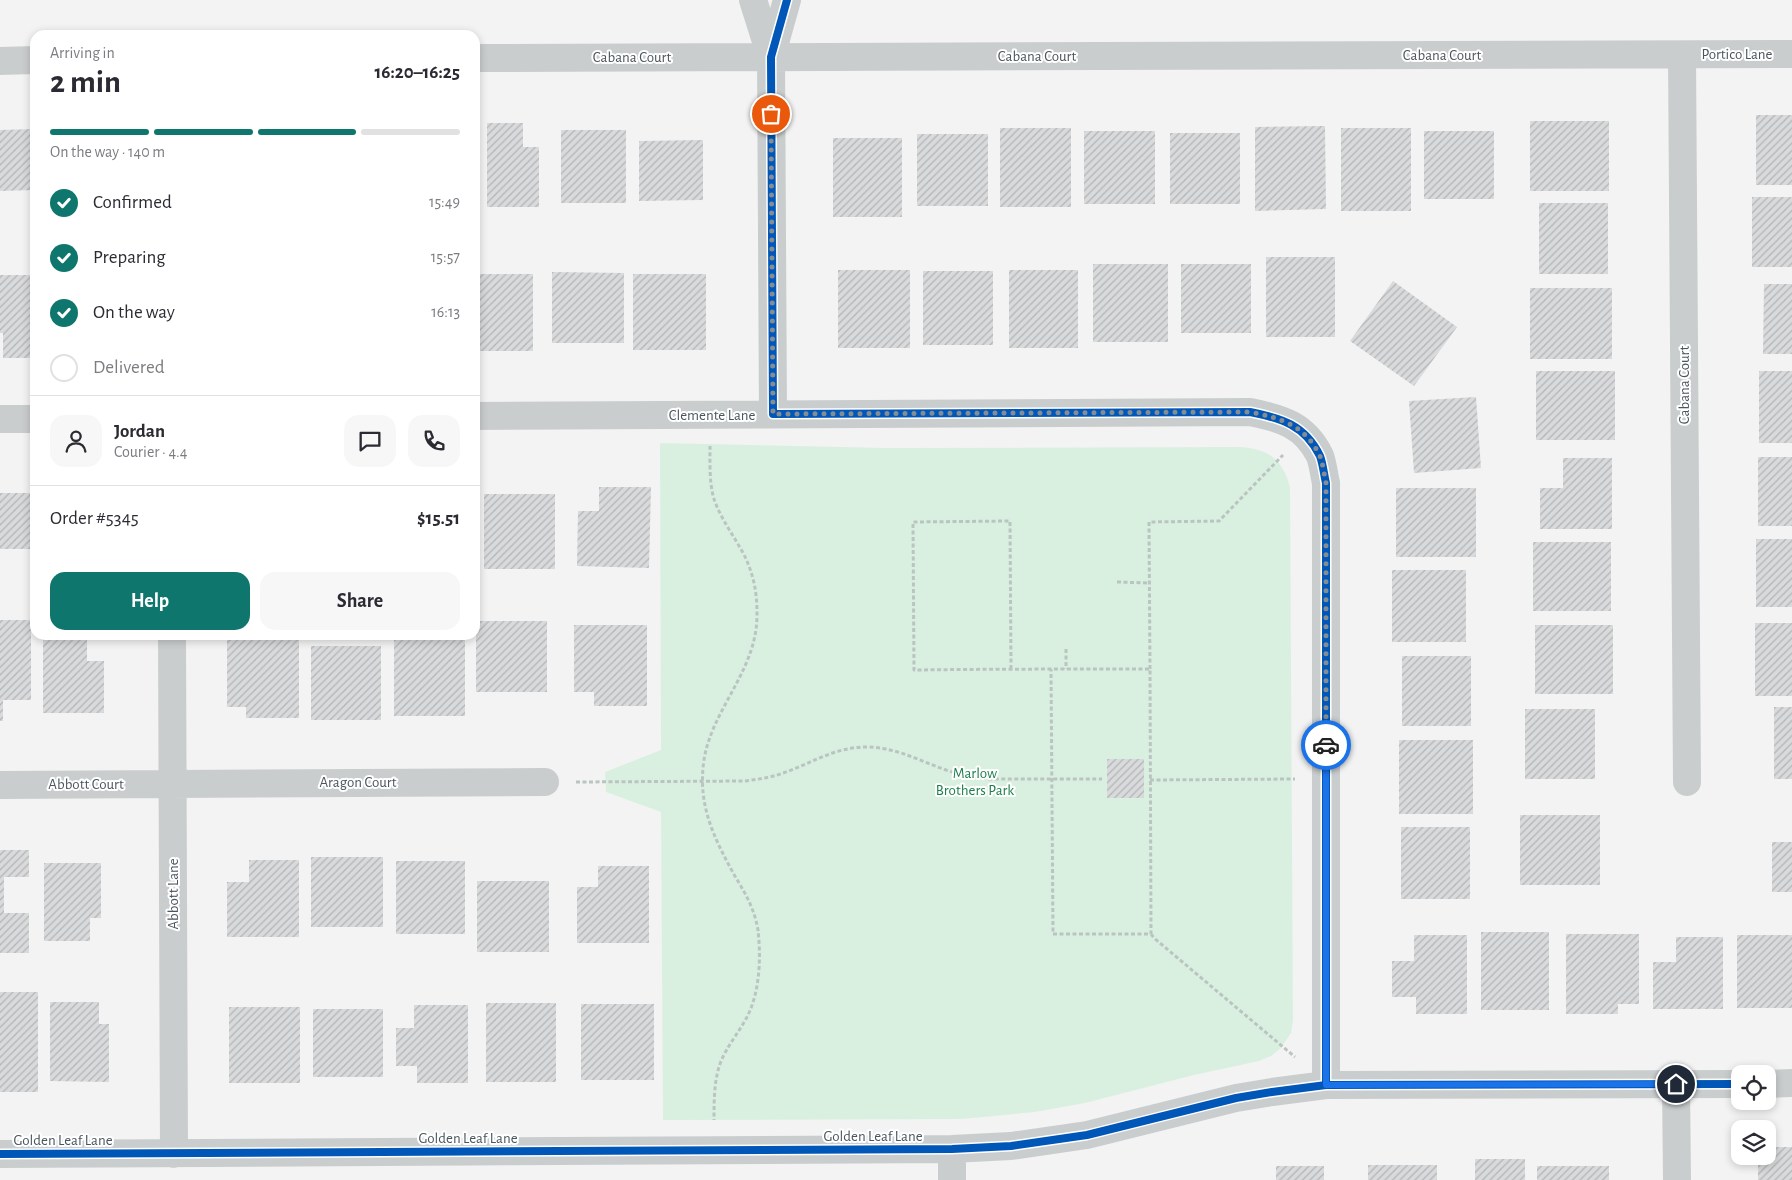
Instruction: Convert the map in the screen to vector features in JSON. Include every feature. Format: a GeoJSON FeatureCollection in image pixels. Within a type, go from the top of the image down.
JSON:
{"type":"FeatureCollection","features":[{"type":"Feature","properties":{"kind":"street"},"geometry":{"type":"LineString","coordinates":[[753,0],[771,57]]}},
{"type":"Feature","properties":{"kind":"street"},"geometry":{"type":"LineString","coordinates":[[773,414],[771,57],[787,0]]}},
{"type":"Feature","properties":{"kind":"street","name":"Portico Lane"},"geometry":{"type":"LineString","coordinates":[[1682,55],[1792,54]]}},
{"type":"Feature","properties":{"kind":"street","name":"Cabana Court"},"geometry":{"type":"LineString","coordinates":[[480,58],[1682,55],[1687,782]]}},
{"type":"Feature","properties":{"kind":"street"},"geometry":{"type":"LineString","coordinates":[[0,60],[30,60]]}},
{"type":"Feature","properties":{"kind":"street","name":"Clemente Lane"},"geometry":{"type":"LineString","coordinates":[[480,416],[1250,412],[1274,417],[1290,423],[1303,433]]}},
{"type":"Feature","properties":{"kind":"street"},"geometry":{"type":"LineString","coordinates":[[0,419],[30,419]]}},
{"type":"Feature","properties":{"kind":"street"},"geometry":{"type":"LineString","coordinates":[[1303,433],[1320,458],[1326,483],[1326,1085]]}},
{"type":"Feature","properties":{"kind":"street","name":"Abbott Lane"},"geometry":{"type":"LineString","coordinates":[[172,640],[174,1154]]}},
{"type":"Feature","properties":{"kind":"street","name":"Aragon Court"},"geometry":{"type":"LineString","coordinates":[[172,783],[544,782]]}},
{"type":"Feature","properties":{"kind":"street","name":"Abbott Court"},"geometry":{"type":"LineString","coordinates":[[0,785],[172,783]]}},
{"type":"Feature","properties":{"kind":"street"},"geometry":{"type":"LineString","coordinates":[[1676,1084],[1677,1180]]}},
{"type":"Feature","properties":{"kind":"street","name":"Golden Leaf Lane"},"geometry":{"type":"LineString","coordinates":[[0,1154],[952,1149],[1011,1146],[1087,1135],[1236,1098],[1326,1085],[1731,1084]]}},
{"type":"Feature","properties":{"kind":"street"},"geometry":{"type":"LineString","coordinates":[[1776,1084],[1792,1084]]}},
{"type":"Feature","properties":{"kind":"street"},"geometry":{"type":"LineString","coordinates":[[952,1149],[952,1180]]}},
{"type":"Feature","properties":{"kind":"path"},"geometry":{"type":"LineString","coordinates":[[710,415],[710,462],[714,500],[743,553],[751,573],[756,593],[757,615],[756,632],[749,656],[739,681],[710,736],[704,760],[705,804],[715,840],[752,908],[758,929],[759,955],[758,981],[754,999],[748,1015],[723,1056],[717,1074],[714,1102],[714,1150]]}},
{"type":"Feature","properties":{"kind":"path"},"geometry":{"type":"LineString","coordinates":[[1303,433],[1219,521],[1149,522],[1151,934],[1277,1040],[1326,1085]]}},
{"type":"Feature","properties":{"kind":"path"},"geometry":{"type":"LineString","coordinates":[[1011,669],[1010,521],[913,522],[914,670],[1150,669]]}},
{"type":"Feature","properties":{"kind":"path"},"geometry":{"type":"LineString","coordinates":[[1117,582],[1150,582]]}},
{"type":"Feature","properties":{"kind":"path"},"geometry":{"type":"LineString","coordinates":[[1066,649],[1066,669]]}},
{"type":"Feature","properties":{"kind":"path"},"geometry":{"type":"LineString","coordinates":[[1051,669],[1052,934],[1151,934]]}},
{"type":"Feature","properties":{"kind":"path"},"geometry":{"type":"LineString","coordinates":[[544,782],[745,781],[763,779],[783,773],[826,754],[866,747],[895,751],[969,777],[988,779],[1102,779]]}},
{"type":"Feature","properties":{"kind":"path"},"geometry":{"type":"LineString","coordinates":[[1150,780],[1326,779]]}},
{"type":"Feature","properties":{"kind":"green space","name":"Marlow Brothers Park"},"geometry":{"type":"Polygon","coordinates":[[[660,443],[887,448],[1241,447],[1267,453],[1279,463],[1290,487],[1293,1020],[1291,1033],[1281,1048],[1271,1056],[1259,1061],[1194,1075],[1085,1103],[1035,1112],[962,1119],[663,1120],[661,812],[606,792],[605,772],[661,750],[660,443]]]}},
{"type":"Feature","properties":{"kind":"building"},"geometry":{"type":"Polygon","coordinates":[[[1756,115],[1792,115],[1792,185],[1756,185],[1756,115]]]}},
{"type":"Feature","properties":{"kind":"building"},"geometry":{"type":"Polygon","coordinates":[[[1530,121],[1609,121],[1609,191],[1530,191],[1530,121]]]}},
{"type":"Feature","properties":{"kind":"building"},"geometry":{"type":"Polygon","coordinates":[[[487,123],[523,123],[523,147],[539,147],[539,207],[487,207],[487,123]]]}},
{"type":"Feature","properties":{"kind":"building"},"geometry":{"type":"Polygon","coordinates":[[[1325,126],[1326,209],[1255,211],[1255,127],[1325,126]]]}},
{"type":"Feature","properties":{"kind":"building"},"geometry":{"type":"Polygon","coordinates":[[[1000,128],[1071,128],[1071,207],[1000,207],[1000,128]]]}},
{"type":"Feature","properties":{"kind":"building"},"geometry":{"type":"Polygon","coordinates":[[[1341,128],[1411,128],[1411,211],[1341,211],[1341,128]]]}},
{"type":"Feature","properties":{"kind":"building"},"geometry":{"type":"Polygon","coordinates":[[[30,129],[30,190],[0,191],[0,130],[30,129]]]}},
{"type":"Feature","properties":{"kind":"building"},"geometry":{"type":"Polygon","coordinates":[[[561,130],[626,130],[626,203],[561,203],[561,130]]]}},
{"type":"Feature","properties":{"kind":"building"},"geometry":{"type":"Polygon","coordinates":[[[1084,131],[1155,131],[1155,204],[1084,204],[1084,131]]]}},
{"type":"Feature","properties":{"kind":"building"},"geometry":{"type":"Polygon","coordinates":[[[1424,131],[1494,131],[1494,199],[1424,199],[1424,131]]]}},
{"type":"Feature","properties":{"kind":"building"},"geometry":{"type":"Polygon","coordinates":[[[1170,133],[1240,133],[1240,204],[1170,204],[1170,133]]]}},
{"type":"Feature","properties":{"kind":"building"},"geometry":{"type":"Polygon","coordinates":[[[917,134],[988,134],[988,206],[917,206],[917,134]]]}},
{"type":"Feature","properties":{"kind":"building"},"geometry":{"type":"Polygon","coordinates":[[[833,138],[902,138],[902,217],[833,217],[833,138]]]}},
{"type":"Feature","properties":{"kind":"building"},"geometry":{"type":"Polygon","coordinates":[[[703,140],[703,200],[639,201],[639,141],[703,140]]]}},
{"type":"Feature","properties":{"kind":"building"},"geometry":{"type":"Polygon","coordinates":[[[1752,197],[1792,197],[1792,267],[1752,267],[1752,197]]]}},
{"type":"Feature","properties":{"kind":"building"},"geometry":{"type":"Polygon","coordinates":[[[1539,203],[1608,203],[1608,274],[1539,274],[1539,203]]]}},
{"type":"Feature","properties":{"kind":"building"},"geometry":{"type":"Polygon","coordinates":[[[1266,257],[1335,257],[1335,337],[1266,337],[1266,257]]]}},
{"type":"Feature","properties":{"kind":"building"},"geometry":{"type":"Polygon","coordinates":[[[1093,264],[1168,264],[1168,342],[1093,342],[1093,264]]]}},
{"type":"Feature","properties":{"kind":"building"},"geometry":{"type":"Polygon","coordinates":[[[1181,264],[1251,264],[1251,333],[1181,333],[1181,264]]]}},
{"type":"Feature","properties":{"kind":"building"},"geometry":{"type":"Polygon","coordinates":[[[838,270],[910,270],[910,348],[838,348],[838,270]]]}},
{"type":"Feature","properties":{"kind":"building"},"geometry":{"type":"Polygon","coordinates":[[[1009,270],[1078,270],[1078,348],[1009,348],[1009,270]]]}},
{"type":"Feature","properties":{"kind":"building"},"geometry":{"type":"Polygon","coordinates":[[[923,271],[993,271],[993,345],[923,345],[923,271]]]}},
{"type":"Feature","properties":{"kind":"building"},"geometry":{"type":"Polygon","coordinates":[[[552,272],[624,273],[624,343],[552,343],[552,272]]]}},
{"type":"Feature","properties":{"kind":"building"},"geometry":{"type":"Polygon","coordinates":[[[480,274],[533,274],[533,351],[480,351],[480,274]]]}},
{"type":"Feature","properties":{"kind":"building"},"geometry":{"type":"Polygon","coordinates":[[[633,274],[706,274],[706,350],[633,350],[633,274]]]}},
{"type":"Feature","properties":{"kind":"building"},"geometry":{"type":"Polygon","coordinates":[[[0,275],[30,275],[30,358],[3,358],[3,333],[0,333],[0,275]]]}},
{"type":"Feature","properties":{"kind":"building"},"geometry":{"type":"Polygon","coordinates":[[[1393,281],[1457,327],[1414,386],[1350,341],[1393,281]]]}},
{"type":"Feature","properties":{"kind":"building"},"geometry":{"type":"Polygon","coordinates":[[[1764,284],[1792,284],[1792,354],[1763,354],[1764,284]]]}},
{"type":"Feature","properties":{"kind":"building"},"geometry":{"type":"Polygon","coordinates":[[[1530,288],[1612,288],[1612,359],[1530,359],[1530,288]]]}},
{"type":"Feature","properties":{"kind":"building"},"geometry":{"type":"Polygon","coordinates":[[[1536,371],[1615,371],[1615,440],[1536,440],[1536,371]]]}},
{"type":"Feature","properties":{"kind":"building"},"geometry":{"type":"Polygon","coordinates":[[[1759,371],[1792,371],[1792,443],[1759,443],[1759,371]]]}},
{"type":"Feature","properties":{"kind":"building"},"geometry":{"type":"Polygon","coordinates":[[[1476,397],[1481,468],[1414,473],[1409,401],[1476,397]]]}},
{"type":"Feature","properties":{"kind":"building"},"geometry":{"type":"Polygon","coordinates":[[[1758,457],[1792,457],[1792,526],[1758,526],[1758,457]]]}},
{"type":"Feature","properties":{"kind":"building"},"geometry":{"type":"Polygon","coordinates":[[[1563,458],[1612,458],[1612,529],[1540,529],[1540,488],[1563,488],[1563,458]]]}},
{"type":"Feature","properties":{"kind":"building"},"geometry":{"type":"Polygon","coordinates":[[[599,487],[651,487],[649,568],[577,566],[578,511],[599,511],[599,487]]]}},
{"type":"Feature","properties":{"kind":"building"},"geometry":{"type":"Polygon","coordinates":[[[1396,488],[1476,488],[1476,557],[1396,557],[1396,488]]]}},
{"type":"Feature","properties":{"kind":"building"},"geometry":{"type":"Polygon","coordinates":[[[0,493],[30,493],[30,549],[0,549],[0,493]]]}},
{"type":"Feature","properties":{"kind":"building"},"geometry":{"type":"Polygon","coordinates":[[[484,494],[555,494],[555,569],[484,569],[484,494]]]}},
{"type":"Feature","properties":{"kind":"building"},"geometry":{"type":"Polygon","coordinates":[[[1756,539],[1792,539],[1792,607],[1756,607],[1756,539]]]}},
{"type":"Feature","properties":{"kind":"building"},"geometry":{"type":"Polygon","coordinates":[[[1533,542],[1611,542],[1611,611],[1533,611],[1533,542]]]}},
{"type":"Feature","properties":{"kind":"building"},"geometry":{"type":"Polygon","coordinates":[[[1392,570],[1466,570],[1466,642],[1392,642],[1392,570]]]}},
{"type":"Feature","properties":{"kind":"building"},"geometry":{"type":"Polygon","coordinates":[[[0,620],[30,620],[31,700],[3,700],[3,721],[0,721],[0,620]]]}},
{"type":"Feature","properties":{"kind":"building"},"geometry":{"type":"Polygon","coordinates":[[[480,621],[547,621],[547,692],[476,692],[476,640],[480,640],[480,621]]]}},
{"type":"Feature","properties":{"kind":"building"},"geometry":{"type":"Polygon","coordinates":[[[1755,623],[1792,623],[1792,696],[1755,696],[1755,623]]]}},
{"type":"Feature","properties":{"kind":"building"},"geometry":{"type":"Polygon","coordinates":[[[574,625],[647,625],[647,706],[594,706],[594,692],[574,692],[574,625]]]}},
{"type":"Feature","properties":{"kind":"building"},"geometry":{"type":"Polygon","coordinates":[[[1535,625],[1613,625],[1613,694],[1535,694],[1535,625]]]}},
{"type":"Feature","properties":{"kind":"building"},"geometry":{"type":"Polygon","coordinates":[[[43,640],[87,640],[87,661],[104,661],[104,713],[43,713],[43,640]]]}},
{"type":"Feature","properties":{"kind":"building"},"geometry":{"type":"Polygon","coordinates":[[[227,640],[299,640],[299,718],[246,718],[246,707],[227,707],[227,640]]]}},
{"type":"Feature","properties":{"kind":"building"},"geometry":{"type":"Polygon","coordinates":[[[394,640],[465,640],[465,716],[394,716],[394,640]]]}},
{"type":"Feature","properties":{"kind":"building"},"geometry":{"type":"Polygon","coordinates":[[[311,646],[381,646],[381,720],[311,720],[311,646]]]}},
{"type":"Feature","properties":{"kind":"building"},"geometry":{"type":"Polygon","coordinates":[[[1402,656],[1471,656],[1471,726],[1402,726],[1402,656]]]}},
{"type":"Feature","properties":{"kind":"building"},"geometry":{"type":"Polygon","coordinates":[[[1774,707],[1792,707],[1792,779],[1774,779],[1774,707]]]}},
{"type":"Feature","properties":{"kind":"building"},"geometry":{"type":"Polygon","coordinates":[[[1525,709],[1595,709],[1595,779],[1525,779],[1525,709]]]}},
{"type":"Feature","properties":{"kind":"building"},"geometry":{"type":"Polygon","coordinates":[[[1399,740],[1473,740],[1473,814],[1399,814],[1399,740]]]}},
{"type":"Feature","properties":{"kind":"building"},"geometry":{"type":"Polygon","coordinates":[[[1107,759],[1144,759],[1144,798],[1107,798],[1107,759]]]}},
{"type":"Feature","properties":{"kind":"building"},"geometry":{"type":"Polygon","coordinates":[[[1520,815],[1600,815],[1600,885],[1520,885],[1520,815]]]}},
{"type":"Feature","properties":{"kind":"building"},"geometry":{"type":"Polygon","coordinates":[[[1401,827],[1470,827],[1470,899],[1401,899],[1401,827]]]}},
{"type":"Feature","properties":{"kind":"building"},"geometry":{"type":"Polygon","coordinates":[[[1772,842],[1792,842],[1792,892],[1772,892],[1772,842]]]}},
{"type":"Feature","properties":{"kind":"building"},"geometry":{"type":"Polygon","coordinates":[[[0,850],[29,850],[29,877],[4,877],[4,913],[29,913],[29,953],[0,953],[0,850]]]}},
{"type":"Feature","properties":{"kind":"building"},"geometry":{"type":"Polygon","coordinates":[[[311,857],[383,857],[383,927],[311,927],[311,857]]]}},
{"type":"Feature","properties":{"kind":"building"},"geometry":{"type":"Polygon","coordinates":[[[249,860],[299,860],[299,937],[227,937],[227,882],[249,882],[249,860]]]}},
{"type":"Feature","properties":{"kind":"building"},"geometry":{"type":"Polygon","coordinates":[[[396,861],[465,861],[465,934],[396,934],[396,861]]]}},
{"type":"Feature","properties":{"kind":"building"},"geometry":{"type":"Polygon","coordinates":[[[44,863],[101,863],[101,918],[90,918],[90,941],[44,941],[44,863]]]}},
{"type":"Feature","properties":{"kind":"building"},"geometry":{"type":"Polygon","coordinates":[[[598,866],[649,866],[649,943],[577,943],[577,887],[598,887],[598,866]]]}},
{"type":"Feature","properties":{"kind":"building"},"geometry":{"type":"Polygon","coordinates":[[[477,881],[549,881],[549,952],[477,952],[477,881]]]}},
{"type":"Feature","properties":{"kind":"building"},"geometry":{"type":"Polygon","coordinates":[[[1481,932],[1549,932],[1549,1010],[1481,1010],[1481,932]]]}},
{"type":"Feature","properties":{"kind":"building"},"geometry":{"type":"Polygon","coordinates":[[[1566,934],[1639,934],[1639,1004],[1618,1004],[1618,1014],[1566,1014],[1566,934]]]}},
{"type":"Feature","properties":{"kind":"building"},"geometry":{"type":"Polygon","coordinates":[[[1414,935],[1467,935],[1467,1014],[1416,1014],[1416,997],[1392,997],[1392,961],[1414,961],[1414,935]]]}},
{"type":"Feature","properties":{"kind":"building"},"geometry":{"type":"Polygon","coordinates":[[[1737,935],[1792,935],[1792,1008],[1737,1008],[1737,935]]]}},
{"type":"Feature","properties":{"kind":"building"},"geometry":{"type":"Polygon","coordinates":[[[1676,937],[1723,937],[1723,1009],[1653,1009],[1653,962],[1676,962],[1676,937]]]}},
{"type":"Feature","properties":{"kind":"building"},"geometry":{"type":"Polygon","coordinates":[[[0,992],[38,992],[38,1092],[0,1092],[0,992]]]}},
{"type":"Feature","properties":{"kind":"building"},"geometry":{"type":"Polygon","coordinates":[[[50,1002],[99,1002],[99,1024],[109,1024],[109,1082],[50,1081],[50,1002]]]}},
{"type":"Feature","properties":{"kind":"building"},"geometry":{"type":"Polygon","coordinates":[[[486,1003],[556,1003],[556,1082],[486,1082],[486,1003]]]}},
{"type":"Feature","properties":{"kind":"building"},"geometry":{"type":"Polygon","coordinates":[[[581,1004],[654,1004],[654,1080],[581,1080],[581,1004]]]}},
{"type":"Feature","properties":{"kind":"building"},"geometry":{"type":"Polygon","coordinates":[[[414,1005],[468,1005],[468,1083],[417,1083],[417,1066],[396,1066],[396,1028],[414,1028],[414,1005]]]}},
{"type":"Feature","properties":{"kind":"building"},"geometry":{"type":"Polygon","coordinates":[[[229,1007],[300,1007],[300,1083],[229,1083],[229,1007]]]}},
{"type":"Feature","properties":{"kind":"building"},"geometry":{"type":"Polygon","coordinates":[[[313,1009],[383,1009],[383,1077],[313,1077],[313,1009]]]}},
{"type":"Feature","properties":{"kind":"building"},"geometry":{"type":"Polygon","coordinates":[[[1776,1147],[1792,1147],[1792,1180],[1758,1180],[1758,1165],[1776,1165],[1776,1147]]]}},
{"type":"Feature","properties":{"kind":"building"},"geometry":{"type":"Polygon","coordinates":[[[1475,1159],[1525,1159],[1525,1180],[1475,1180],[1475,1159]]]}},
{"type":"Feature","properties":{"kind":"building"},"geometry":{"type":"Polygon","coordinates":[[[1368,1165],[1437,1165],[1437,1180],[1368,1180],[1368,1165]]]}},
{"type":"Feature","properties":{"kind":"building"},"geometry":{"type":"Polygon","coordinates":[[[1276,1166],[1324,1166],[1324,1180],[1276,1180],[1276,1166]]]}},
{"type":"Feature","properties":{"kind":"building"},"geometry":{"type":"Polygon","coordinates":[[[1537,1166],[1609,1166],[1609,1180],[1537,1180],[1537,1166]]]}},
{"type":"Feature","properties":{"kind":"cycle path"},"geometry":{"type":"LineString","coordinates":[[787,0],[771,57],[773,414],[1250,412],[1282,420],[1299,430],[1314,445],[1320,456],[1326,483],[1326,1085]]}},
{"type":"Feature","properties":{"kind":"cycle path"},"geometry":{"type":"LineString","coordinates":[[0,1154],[952,1149],[1011,1146],[1087,1135],[1236,1098],[1326,1085],[1731,1084]]}},
{"type":"Feature","properties":{"kind":"way so far"},"geometry":{"type":"LineString","coordinates":[[771,114],[773,414],[1250,412],[1274,417],[1290,423],[1303,433],[1312,444],[1320,458],[1326,483],[1326,745]]}},
{"type":"Feature","properties":{"kind":"route"},"geometry":{"type":"LineString","coordinates":[[1326,745],[1326,1085],[1676,1084]]}}]}
